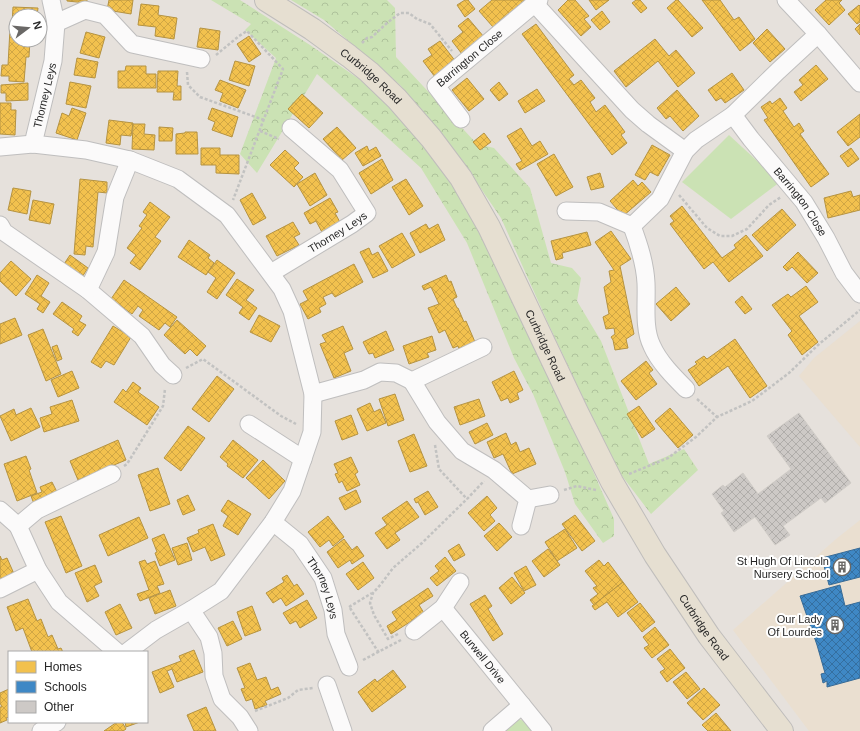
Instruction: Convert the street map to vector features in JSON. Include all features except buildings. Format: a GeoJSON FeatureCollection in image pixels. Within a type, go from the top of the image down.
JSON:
{"type":"FeatureCollection","features":[{"type":"Feature","properties":{"kind":"main road","name":"Curbridge Road"},"geometry":{"type":"LineString","coordinates":[[266,0],[312,29],[349,56],[397,99],[431,138],[461,178],[489,227],[612,482],[655,555],[709,636],[782,731]]}},
{"type":"Feature","properties":{"kind":"street","name":"Thorney Leys"},"geometry":{"type":"LineString","coordinates":[[33,144],[53,61],[56,23],[51,0]]}},
{"type":"Feature","properties":{"kind":"street"},"geometry":{"type":"LineString","coordinates":[[786,0],[818,34],[860,83]]}},
{"type":"Feature","properties":{"kind":"street","name":"Barrington Close"},"geometry":{"type":"LineString","coordinates":[[461,119],[436,86],[537,2],[632,110],[648,124],[685,151]]}},
{"type":"Feature","properties":{"kind":"street"},"geometry":{"type":"LineString","coordinates":[[56,23],[85,10],[105,15],[132,44],[193,57]]}},
{"type":"Feature","properties":{"kind":"street"},"geometry":{"type":"LineString","coordinates":[[632,226],[660,199],[685,151],[696,140],[733,115],[818,34]]}},
{"type":"Feature","properties":{"kind":"street","name":"Barrington Close"},"geometry":{"type":"LineString","coordinates":[[733,115],[751,139],[804,202],[815,218],[844,273],[860,294]]}},
{"type":"Feature","properties":{"kind":"street","name":"Thorney Leys"},"geometry":{"type":"LineString","coordinates":[[271,273],[352,224],[367,213],[340,170],[291,128]]}},
{"type":"Feature","properties":{"kind":"street","name":"Thorney Leys"},"geometry":{"type":"LineString","coordinates":[[0,147],[33,144],[86,150],[130,160],[178,179],[227,215],[282,289],[292,311],[313,394],[312,432],[292,491],[273,522],[221,591],[156,630],[128,651]]}},
{"type":"Feature","properties":{"kind":"street"},"geometry":{"type":"LineString","coordinates":[[88,290],[106,252],[115,197],[130,160]]}},
{"type":"Feature","properties":{"kind":"street"},"geometry":{"type":"LineString","coordinates":[[566,211],[599,212],[632,226]]}},
{"type":"Feature","properties":{"kind":"street"},"geometry":{"type":"LineString","coordinates":[[0,225],[4,232],[88,290],[142,336],[168,370]]}},
{"type":"Feature","properties":{"kind":"street"},"geometry":{"type":"LineString","coordinates":[[632,226],[643,262],[646,281],[648,336],[652,346],[673,375],[686,389]]}},
{"type":"Feature","properties":{"kind":"street"},"geometry":{"type":"LineString","coordinates":[[412,381],[483,347]]}},
{"type":"Feature","properties":{"kind":"street"},"geometry":{"type":"LineString","coordinates":[[313,394],[364,380],[380,372],[396,373],[412,381],[437,422],[462,451],[494,470],[528,499]]}},
{"type":"Feature","properties":{"kind":"street"},"geometry":{"type":"LineString","coordinates":[[249,424],[303,459]]}},
{"type":"Feature","properties":{"kind":"street"},"geometry":{"type":"LineString","coordinates":[[18,526],[36,510],[112,474]]}},
{"type":"Feature","properties":{"kind":"street"},"geometry":{"type":"LineString","coordinates":[[528,499],[550,495]]}},
{"type":"Feature","properties":{"kind":"street"},"geometry":{"type":"LineString","coordinates":[[521,526],[528,499]]}},
{"type":"Feature","properties":{"kind":"street"},"geometry":{"type":"LineString","coordinates":[[0,510],[18,526],[38,570],[59,602],[116,651]]}},
{"type":"Feature","properties":{"kind":"street","name":"Thorney Leys"},"geometry":{"type":"LineString","coordinates":[[273,522],[300,544],[323,578],[333,610],[336,634],[349,667]]}},
{"type":"Feature","properties":{"kind":"street"},"geometry":{"type":"LineString","coordinates":[[0,589],[38,570]]}},
{"type":"Feature","properties":{"kind":"street"},"geometry":{"type":"LineString","coordinates":[[406,633],[443,608],[460,582]]}},
{"type":"Feature","properties":{"kind":"street","name":"Burwell Drive"},"geometry":{"type":"LineString","coordinates":[[443,608],[543,731]]}},
{"type":"Feature","properties":{"kind":"street"},"geometry":{"type":"LineString","coordinates":[[191,610],[209,637],[213,654],[214,676],[222,699],[244,724]]}},
{"type":"Feature","properties":{"kind":"street"},"geometry":{"type":"LineString","coordinates":[[327,686],[343,731]]}},
{"type":"Feature","properties":{"kind":"street"},"geometry":{"type":"LineString","coordinates":[[492,731],[522,706]]}},
{"type":"Feature","properties":{"kind":"street"},"geometry":{"type":"LineString","coordinates":[[41,731],[56,723]]}},
{"type":"Feature","properties":{"kind":"path"},"geometry":{"type":"LineString","coordinates":[[349,56],[367,38],[372,37],[386,23],[400,13],[409,13],[417,19],[430,24],[463,64]]}},
{"type":"Feature","properties":{"kind":"path"},"geometry":{"type":"LineString","coordinates":[[227,215],[264,120],[283,69],[248,31],[218,54],[193,57],[188,85],[200,97],[264,120]]}},
{"type":"Feature","properties":{"kind":"path"},"geometry":{"type":"LineString","coordinates":[[669,183],[707,228],[720,236],[732,236],[747,229],[769,205],[792,188]]}},
{"type":"Feature","properties":{"kind":"path"},"geometry":{"type":"LineString","coordinates":[[550,495],[577,486],[595,491],[668,458],[696,437],[717,417],[752,401],[789,373],[818,345],[860,310]]}},
{"type":"Feature","properties":{"kind":"path"},"geometry":{"type":"LineString","coordinates":[[112,474],[127,464],[163,406],[168,370],[203,359],[281,416],[312,432]]}},
{"type":"Feature","properties":{"kind":"path"},"geometry":{"type":"LineString","coordinates":[[686,389],[717,417]]}},
{"type":"Feature","properties":{"kind":"path"},"geometry":{"type":"LineString","coordinates":[[437,422],[435,449],[439,469],[468,499]]}},
{"type":"Feature","properties":{"kind":"path"},"geometry":{"type":"LineString","coordinates":[[333,610],[349,607],[373,592],[393,568],[422,543],[468,499],[494,470]]}},
{"type":"Feature","properties":{"kind":"path"},"geometry":{"type":"LineString","coordinates":[[373,592],[370,602],[372,609],[388,639],[406,633]]}},
{"type":"Feature","properties":{"kind":"path"},"geometry":{"type":"LineString","coordinates":[[349,607],[379,653]]}},
{"type":"Feature","properties":{"kind":"path"},"geometry":{"type":"LineString","coordinates":[[349,667],[402,640],[406,633]]}},
{"type":"Feature","properties":{"kind":"path"},"geometry":{"type":"LineString","coordinates":[[244,724],[288,698],[298,690],[327,686]]}},
{"type":"Feature","properties":{"kind":"shaded area"},"geometry":{"type":"Polygon","coordinates":[[[860,321],[860,447],[799,376],[814,358],[860,321]]]}},
{"type":"Feature","properties":{"kind":"shaded area"},"geometry":{"type":"Polygon","coordinates":[[[860,520],[860,731],[809,731],[733,630],[836,539],[860,520]]]}},
{"type":"Feature","properties":{"kind":"green space"},"geometry":{"type":"Polygon","coordinates":[[[211,0],[240,0],[310,45],[369,86],[422,143],[455,186],[491,252],[589,462],[614,519],[614,536],[603,543],[575,504],[565,472],[533,394],[514,358],[467,243],[421,168],[317,74],[257,173],[240,154],[276,58],[245,30],[251,24],[211,0]]]}},
{"type":"Feature","properties":{"kind":"green space"},"geometry":{"type":"Polygon","coordinates":[[[291,0],[387,0],[395,8],[396,57],[477,144],[494,148],[530,188],[551,263],[572,268],[581,278],[577,301],[601,341],[649,464],[684,449],[698,470],[651,514],[616,468],[501,218],[458,155],[400,85],[324,20],[291,0]]]}},
{"type":"Feature","properties":{"kind":"green space"},"geometry":{"type":"Polygon","coordinates":[[[729,135],[780,182],[731,219],[682,182],[729,135]]]}},
{"type":"Feature","properties":{"kind":"green space"},"geometry":{"type":"Polygon","coordinates":[[[519,719],[526,722],[534,731],[501,731],[511,722],[519,719]]]}},
{"type":"Feature","properties":{"kind":"place","name":"St Hugh Of Lincoln Nursery School"},"geometry":{"type":"Point","coordinates":[842,567]}},
{"type":"Feature","properties":{"kind":"place","name":"Our Lady Of Lourdes"},"geometry":{"type":"Point","coordinates":[835,625]}}]}
